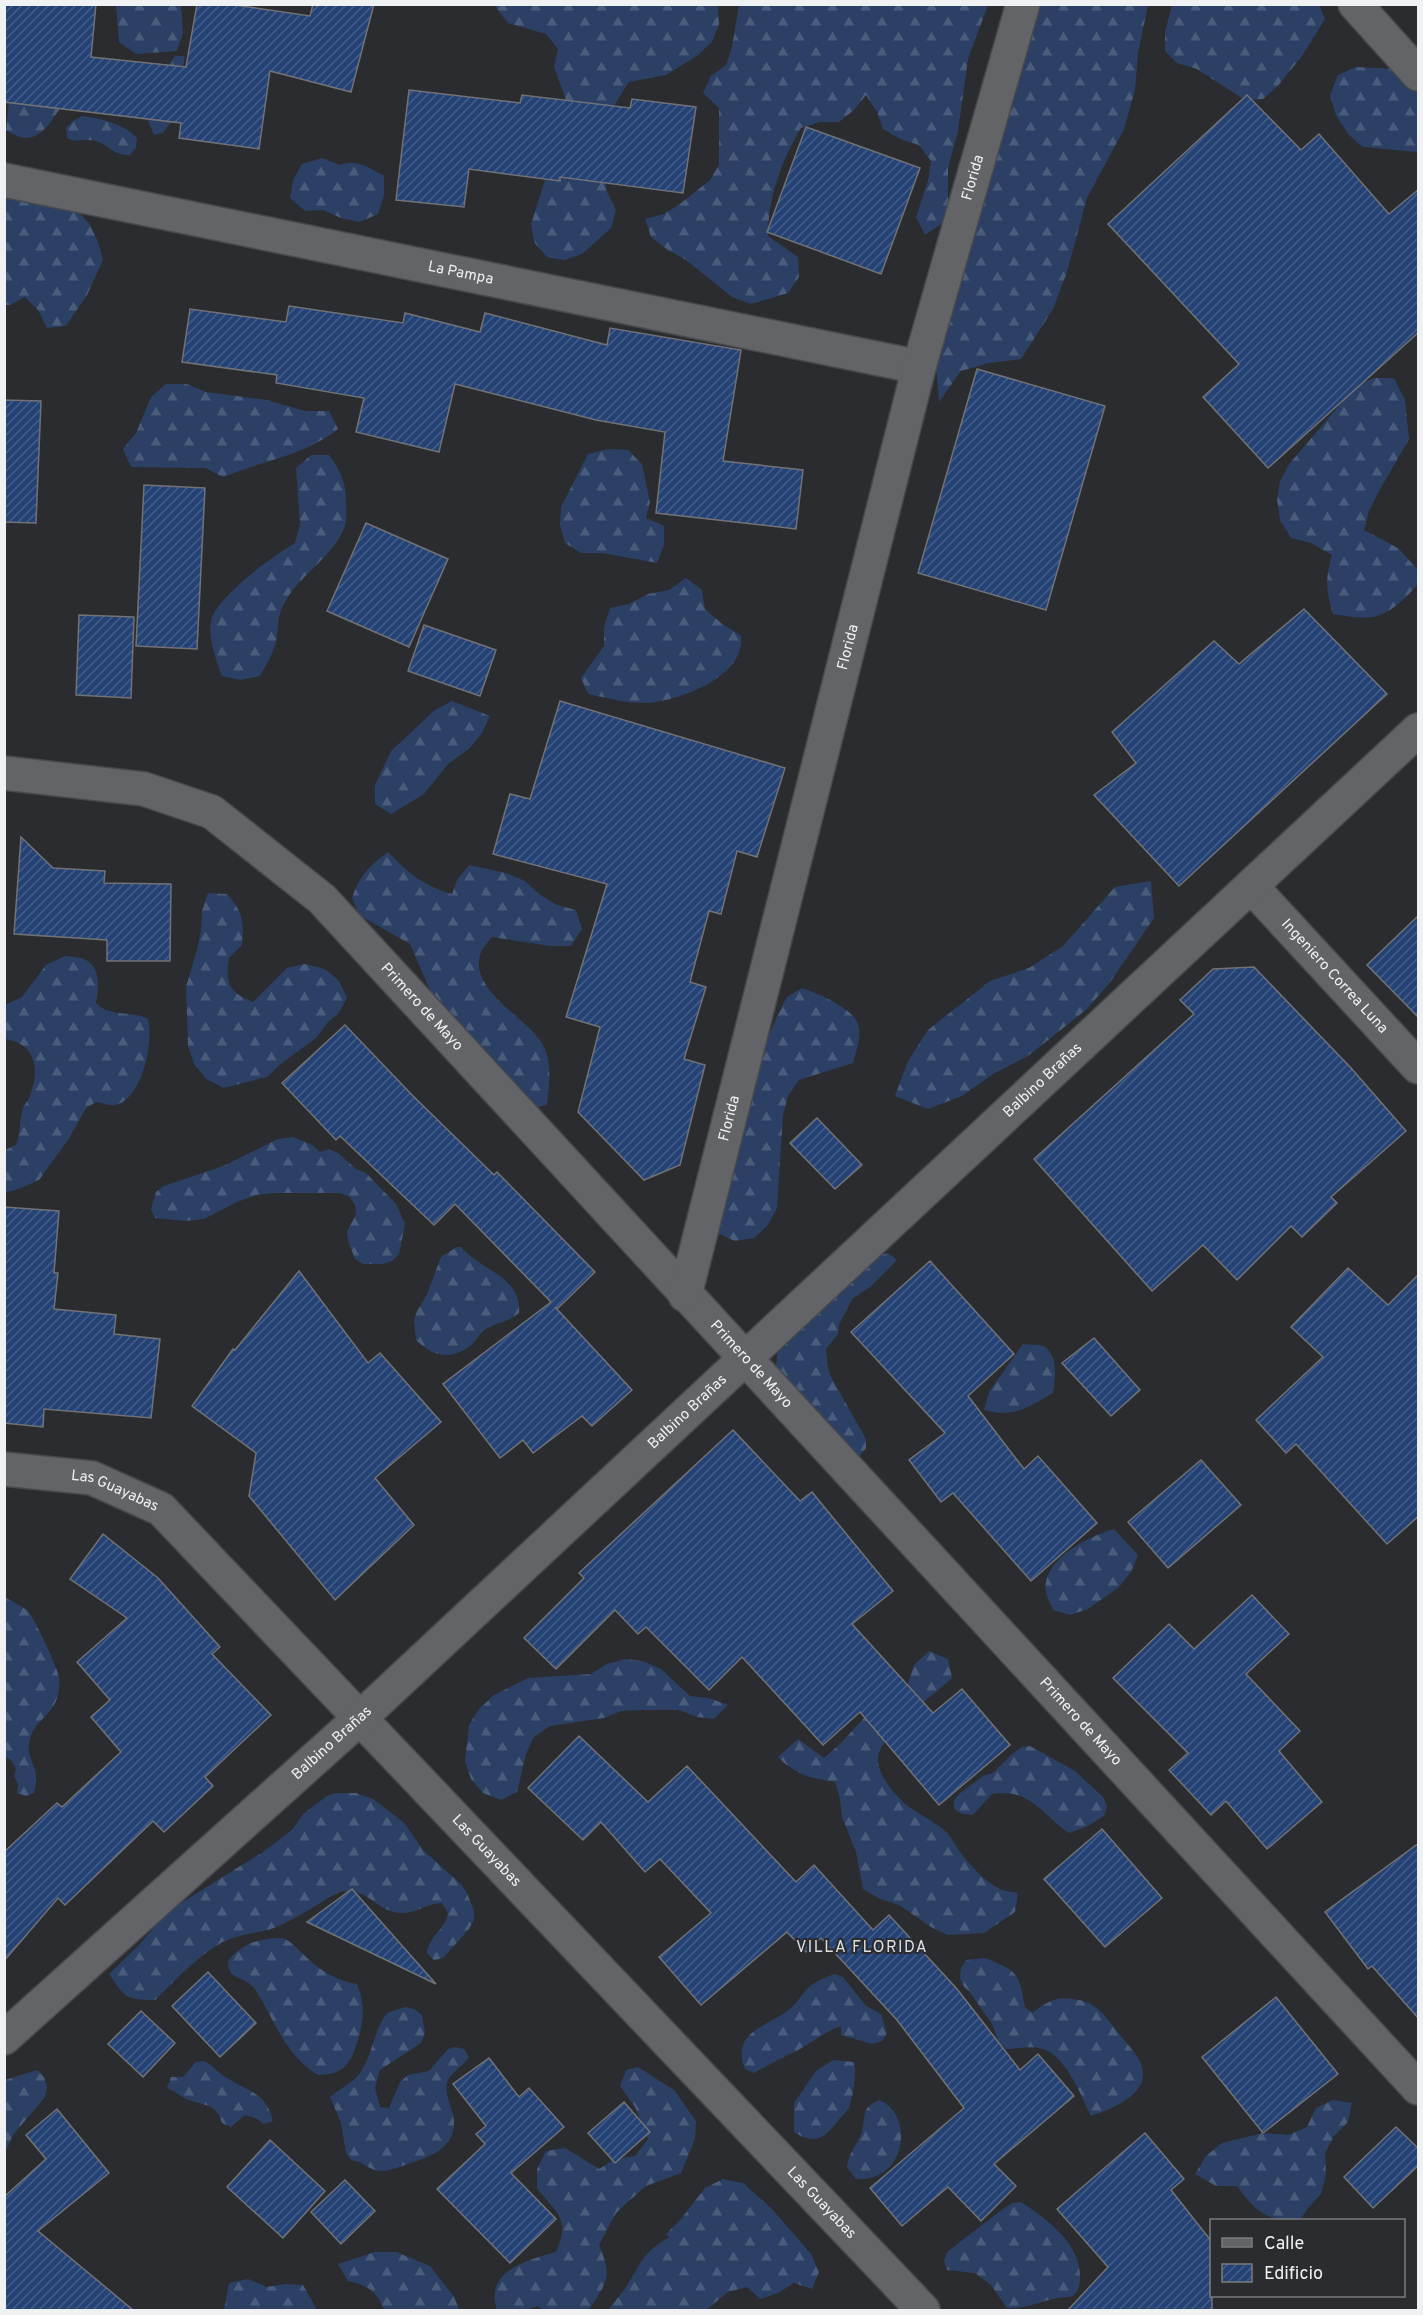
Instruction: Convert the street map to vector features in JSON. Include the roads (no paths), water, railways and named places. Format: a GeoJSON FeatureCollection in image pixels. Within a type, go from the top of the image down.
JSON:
{"type":"FeatureCollection","features":[{"type":"Feature","properties":{"kind":"street","name":"Florida"},"geometry":{"type":"LineString","coordinates":[[685,1295],[919,367],[1023,4]]}},
{"type":"Feature","properties":{"kind":"street"},"geometry":{"type":"LineString","coordinates":[[1355,4],[1419,74]]}},
{"type":"Feature","properties":{"kind":"street","name":"La Pampa"},"geometry":{"type":"LineString","coordinates":[[4,180],[919,367]]}},
{"type":"Feature","properties":{"kind":"street","name":"Balbino Brañas"},"geometry":{"type":"LineString","coordinates":[[4,2038],[359,1719],[1419,730]]}},
{"type":"Feature","properties":{"kind":"street","name":"Primero de Mayo"},"geometry":{"type":"LineString","coordinates":[[4,773],[144,789],[213,812],[322,899],[1419,2088]]}},
{"type":"Feature","properties":{"kind":"street","name":"Ingeniero Correa Luna"},"geometry":{"type":"LineString","coordinates":[[1251,886],[1419,1067]]}},
{"type":"Feature","properties":{"kind":"street","name":"Las Guayabas"},"geometry":{"type":"LineString","coordinates":[[4,1469],[92,1478],[161,1509],[924,2310]]}},
{"type":"Feature","properties":{"kind":"district","name":"VILLA FLORIDA"},"geometry":{"type":"Point","coordinates":[862,1948]}}]}
